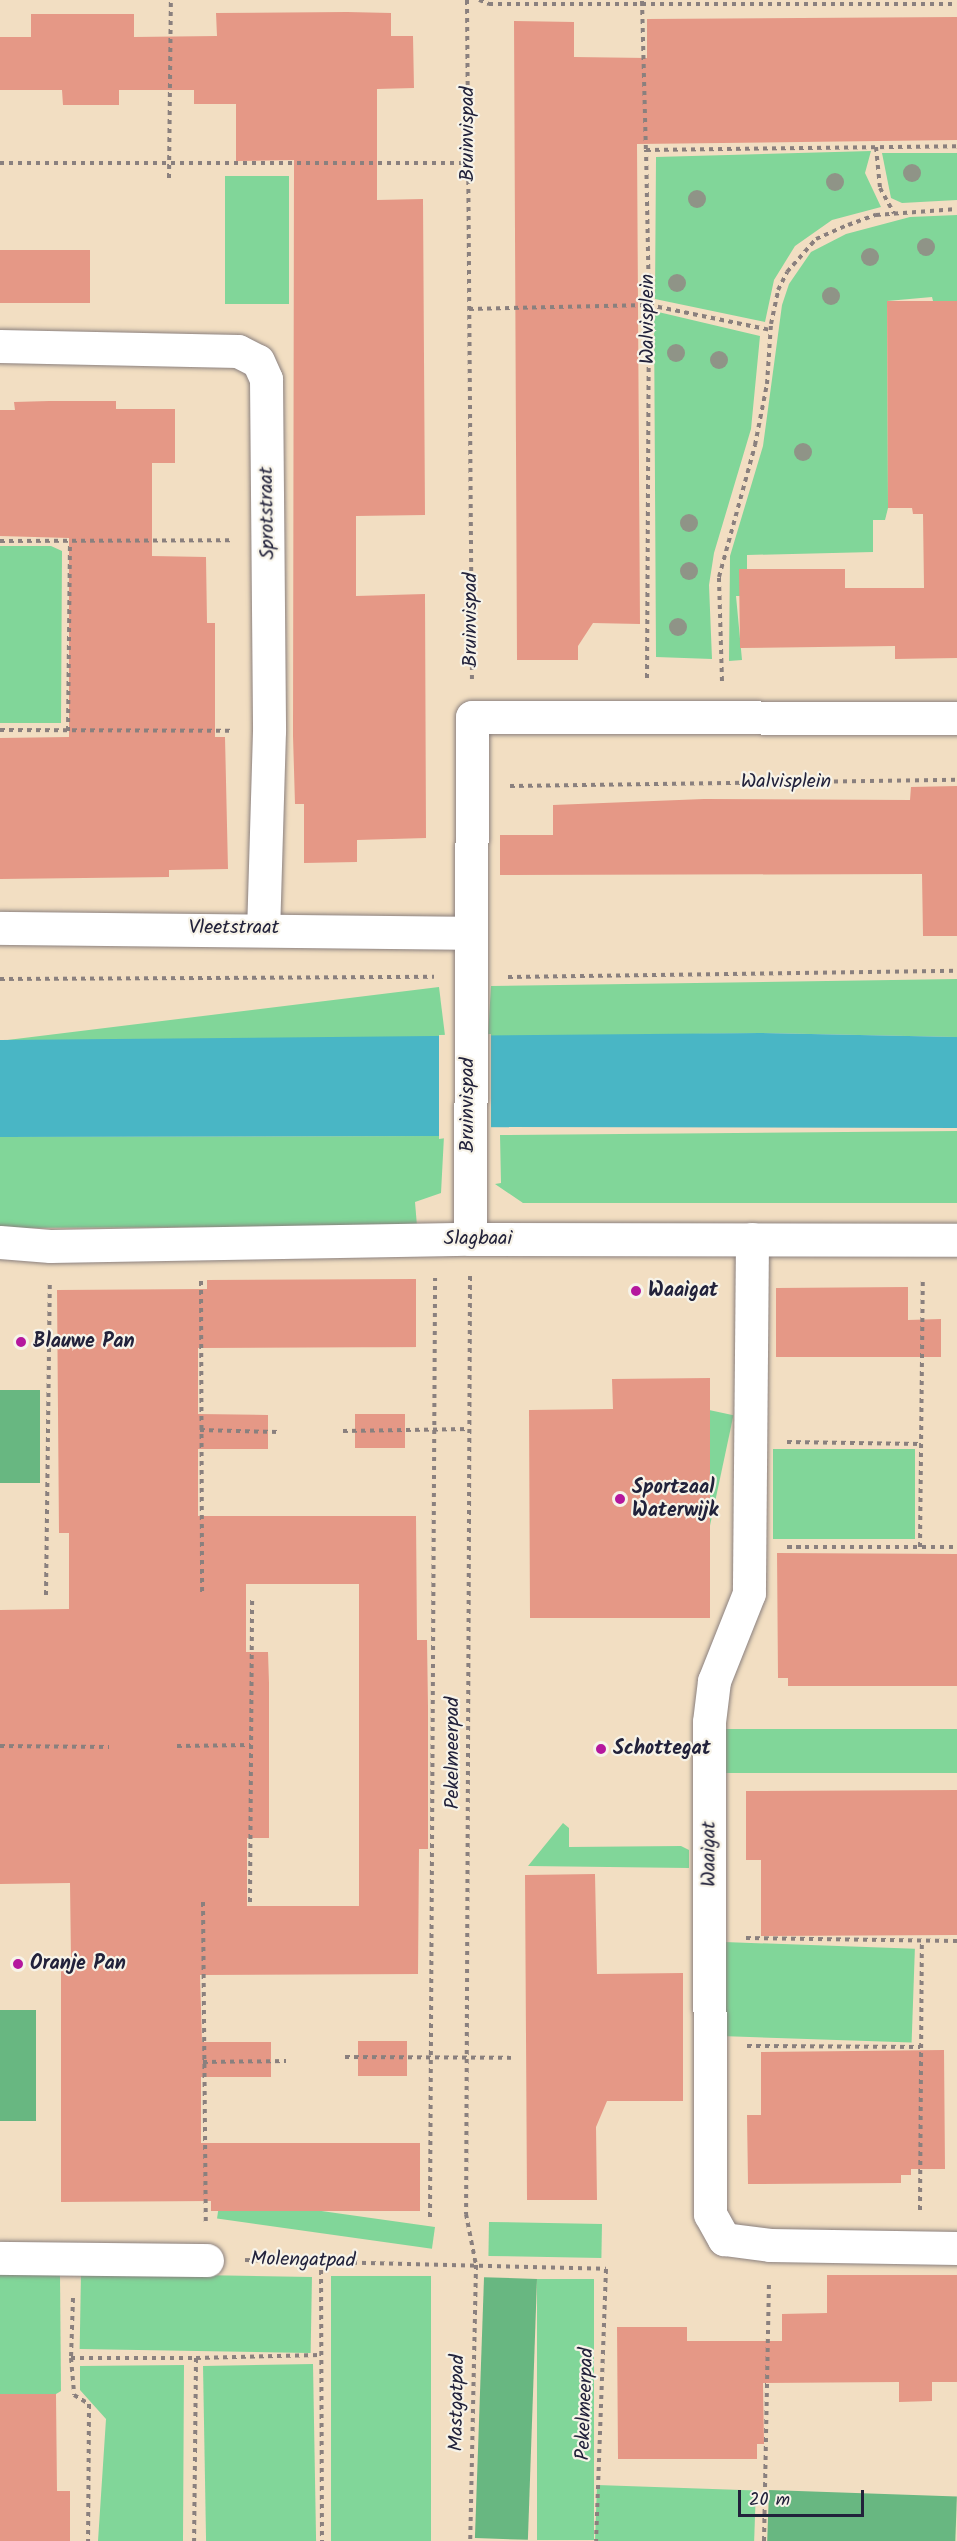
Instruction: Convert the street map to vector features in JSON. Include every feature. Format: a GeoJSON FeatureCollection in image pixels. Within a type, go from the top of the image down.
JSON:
{"type":"FeatureCollection","features":[{"type":"Feature","properties":{"kind":"street","name":"Sprotstraat"},"geometry":{"type":"LineString","coordinates":[[0,346],[238,351],[258,361],[266,379],[269,539],[269,731],[263,928]]}},
{"type":"Feature","properties":{"kind":"street"},"geometry":{"type":"LineString","coordinates":[[472,717],[957,718]]}},
{"type":"Feature","properties":{"kind":"street","name":"Bruinvispad"},"geometry":{"type":"LineString","coordinates":[[470,1239],[468,933],[472,717]]}},
{"type":"Feature","properties":{"kind":"street","name":"Vleetstraat"},"geometry":{"type":"LineString","coordinates":[[0,927],[263,928],[468,933]]}},
{"type":"Feature","properties":{"kind":"street","name":"Slagbaai"},"geometry":{"type":"LineString","coordinates":[[0,1242],[50,1246],[434,1239],[957,1240]]}},
{"type":"Feature","properties":{"kind":"street","name":"Waaigat"},"geometry":{"type":"LineString","coordinates":[[752,1239],[749,1593],[714,1681],[709,1722],[710,2214],[724,2239],[770,2246],[957,2248]]}},
{"type":"Feature","properties":{"kind":"street"},"geometry":{"type":"LineString","coordinates":[[0,2258],[207,2260]]}},
{"type":"Feature","properties":{"kind":"path"},"geometry":{"type":"LineString","coordinates":[[168,178],[171,0]]}},
{"type":"Feature","properties":{"kind":"path","name":"Bruinvispad"},"geometry":{"type":"LineString","coordinates":[[467,0],[472,717]]}},
{"type":"Feature","properties":{"kind":"path"},"geometry":{"type":"LineString","coordinates":[[479,0],[489,4],[642,1],[957,4]]}},
{"type":"Feature","properties":{"kind":"path","name":"Walvisplein"},"geometry":{"type":"LineString","coordinates":[[642,1],[649,305],[647,718]]}},
{"type":"Feature","properties":{"kind":"path"},"geometry":{"type":"LineString","coordinates":[[646,150],[957,146]]}},
{"type":"Feature","properties":{"kind":"path"},"geometry":{"type":"LineString","coordinates":[[876,147],[880,188],[894,213]]}},
{"type":"Feature","properties":{"kind":"path"},"geometry":{"type":"LineString","coordinates":[[0,163],[468,163]]}},
{"type":"Feature","properties":{"kind":"path"},"geometry":{"type":"LineString","coordinates":[[723,718],[719,577],[755,445],[767,384],[771,330],[778,290],[801,252],[816,239],[848,225],[894,213],[957,209]]}},
{"type":"Feature","properties":{"kind":"path"},"geometry":{"type":"LineString","coordinates":[[469,309],[649,305],[771,330]]}},
{"type":"Feature","properties":{"kind":"path"},"geometry":{"type":"LineString","coordinates":[[0,541],[269,539]]}},
{"type":"Feature","properties":{"kind":"path"},"geometry":{"type":"LineString","coordinates":[[68,731],[70,542]]}},
{"type":"Feature","properties":{"kind":"path"},"geometry":{"type":"LineString","coordinates":[[0,730],[269,731]]}},
{"type":"Feature","properties":{"kind":"path","name":"Walvisplein"},"geometry":{"type":"LineString","coordinates":[[471,786],[957,780]]}},
{"type":"Feature","properties":{"kind":"path"},"geometry":{"type":"LineString","coordinates":[[430,2217],[434,1239]]}},
{"type":"Feature","properties":{"kind":"path","name":"Pekelmeerpad"},"geometry":{"type":"LineString","coordinates":[[470,1239],[466,2214],[476,2265]]}},
{"type":"Feature","properties":{"kind":"path"},"geometry":{"type":"LineString","coordinates":[[920,1547],[924,1240]]}},
{"type":"Feature","properties":{"kind":"path"},"geometry":{"type":"LineString","coordinates":[[202,1243],[200,1430],[202,1595]]}},
{"type":"Feature","properties":{"kind":"path"},"geometry":{"type":"LineString","coordinates":[[46,1595],[50,1246]]}},
{"type":"Feature","properties":{"kind":"path"},"geometry":{"type":"LineString","coordinates":[[343,1431],[469,1429]]}},
{"type":"Feature","properties":{"kind":"path"},"geometry":{"type":"LineString","coordinates":[[200,1430],[279,1432]]}},
{"type":"Feature","properties":{"kind":"path"},"geometry":{"type":"LineString","coordinates":[[751,1442],[921,1444]]}},
{"type":"Feature","properties":{"kind":"path"},"geometry":{"type":"LineString","coordinates":[[751,1546],[957,1547]]}},
{"type":"Feature","properties":{"kind":"path"},"geometry":{"type":"LineString","coordinates":[[250,1902],[252,1597]]}},
{"type":"Feature","properties":{"kind":"path"},"geometry":{"type":"LineString","coordinates":[[177,1746],[250,1745]]}},
{"type":"Feature","properties":{"kind":"path"},"geometry":{"type":"LineString","coordinates":[[0,1746],[109,1747]]}},
{"type":"Feature","properties":{"kind":"path"},"geometry":{"type":"LineString","coordinates":[[203,1902],[207,2260]]}},
{"type":"Feature","properties":{"kind":"path"},"geometry":{"type":"LineString","coordinates":[[710,1937],[957,1941]]}},
{"type":"Feature","properties":{"kind":"path"},"geometry":{"type":"LineString","coordinates":[[919,2247],[922,1941]]}},
{"type":"Feature","properties":{"kind":"path"},"geometry":{"type":"LineString","coordinates":[[710,2046],[920,2047]]}},
{"type":"Feature","properties":{"kind":"path"},"geometry":{"type":"LineString","coordinates":[[345,2057],[511,2058]]}},
{"type":"Feature","properties":{"kind":"path"},"geometry":{"type":"LineString","coordinates":[[203,2062],[286,2061]]}},
{"type":"Feature","properties":{"kind":"path"},"geometry":{"type":"LineString","coordinates":[[764,2541],[770,2246]]}},
{"type":"Feature","properties":{"kind":"path"},"geometry":{"type":"LineString","coordinates":[[53,2260],[73,2276],[71,2358],[74,2395],[89,2404],[88,2541]]}},
{"type":"Feature","properties":{"kind":"path","name":"Molengatpad"},"geometry":{"type":"LineString","coordinates":[[207,2260],[606,2269]]}},
{"type":"Feature","properties":{"kind":"path"},"geometry":{"type":"LineString","coordinates":[[321,2261],[322,2541]]}},
{"type":"Feature","properties":{"kind":"path","name":"Mastgatpad"},"geometry":{"type":"LineString","coordinates":[[470,2541],[476,2265]]}},
{"type":"Feature","properties":{"kind":"path","name":"Pekelmeerpad"},"geometry":{"type":"LineString","coordinates":[[596,2541],[606,2269]]}},
{"type":"Feature","properties":{"kind":"path"},"geometry":{"type":"LineString","coordinates":[[71,2358],[320,2355]]}},
{"type":"Feature","properties":{"kind":"path"},"geometry":{"type":"LineString","coordinates":[[194,2541],[196,2358]]}},
{"type":"Feature","properties":{"kind":"green space"},"geometry":{"type":"Polygon","coordinates":[[[871,151],[865,173],[881,207],[832,220],[795,246],[774,280],[765,322],[655,299],[656,157],[871,151]]]}},
{"type":"Feature","properties":{"kind":"green space"},"geometry":{"type":"Polygon","coordinates":[[[882,153],[957,153],[957,200],[902,203],[891,198],[882,153]]]}},
{"type":"Feature","properties":{"kind":"green space"},"geometry":{"type":"Polygon","coordinates":[[[225,176],[289,176],[289,304],[225,304],[225,176]]]}},
{"type":"Feature","properties":{"kind":"green space"},"geometry":{"type":"Polygon","coordinates":[[[957,215],[957,301],[933,301],[932,297],[887,301],[888,508],[885,520],[873,520],[873,552],[747,555],[747,569],[740,596],[736,596],[742,660],[729,661],[730,556],[763,446],[782,305],[789,284],[811,252],[846,234],[910,217],[957,215]]]}},
{"type":"Feature","properties":{"kind":"green space"},"geometry":{"type":"Polygon","coordinates":[[[654,311],[760,336],[751,429],[714,553],[709,585],[712,659],[656,657],[654,311]]]}},
{"type":"Feature","properties":{"kind":"green space"},"geometry":{"type":"Polygon","coordinates":[[[0,546],[51,546],[62,551],[61,723],[0,723],[0,546]]]}},
{"type":"Feature","properties":{"kind":"green space"},"geometry":{"type":"Polygon","coordinates":[[[957,979],[957,1037],[759,1033],[488,1037],[491,986],[957,979]]]}},
{"type":"Feature","properties":{"kind":"green space"},"geometry":{"type":"Polygon","coordinates":[[[439,987],[445,1038],[9,1091],[3,1041],[439,987]]]}},
{"type":"Feature","properties":{"kind":"green space"},"geometry":{"type":"Polygon","coordinates":[[[957,1131],[957,1203],[523,1203],[495,1184],[501,1183],[500,1135],[957,1131]]]}},
{"type":"Feature","properties":{"kind":"green space"},"geometry":{"type":"Polygon","coordinates":[[[444,1136],[441,1193],[415,1202],[417,1226],[0,1228],[0,1137],[444,1136]]]}},
{"type":"Feature","properties":{"kind":"green space"},"geometry":{"type":"Polygon","coordinates":[[[0,1390],[40,1390],[40,1483],[0,1483],[0,1390]]]}},
{"type":"Feature","properties":{"kind":"green space"},"geometry":{"type":"Polygon","coordinates":[[[709,1410],[733,1415],[697,1584],[673,1579],[709,1410]]]}},
{"type":"Feature","properties":{"kind":"green space"},"geometry":{"type":"Polygon","coordinates":[[[773,1449],[915,1449],[915,1539],[773,1539],[773,1449]]]}},
{"type":"Feature","properties":{"kind":"green space"},"geometry":{"type":"Polygon","coordinates":[[[719,1729],[957,1729],[957,1773],[719,1773],[719,1729]]]}},
{"type":"Feature","properties":{"kind":"green space"},"geometry":{"type":"Polygon","coordinates":[[[563,1823],[569,1828],[569,1847],[681,1846],[689,1850],[689,1868],[528,1866],[563,1823]]]}},
{"type":"Feature","properties":{"kind":"green space"},"geometry":{"type":"Polygon","coordinates":[[[724,1942],[915,1949],[912,2043],[721,2036],[724,1942]]]}},
{"type":"Feature","properties":{"kind":"green space"},"geometry":{"type":"Polygon","coordinates":[[[0,2010],[36,2010],[36,2121],[0,2121],[0,2010]]]}},
{"type":"Feature","properties":{"kind":"green space"},"geometry":{"type":"Polygon","coordinates":[[[220,2197],[435,2227],[432,2249],[217,2219],[220,2197]]]}},
{"type":"Feature","properties":{"kind":"green space"},"geometry":{"type":"Polygon","coordinates":[[[489,2222],[602,2224],[601,2258],[488,2256],[489,2222]]]}},
{"type":"Feature","properties":{"kind":"green space"},"geometry":{"type":"Polygon","coordinates":[[[81,2273],[312,2277],[311,2353],[80,2349],[81,2273]]]}},
{"type":"Feature","properties":{"kind":"green space"},"geometry":{"type":"Polygon","coordinates":[[[0,2274],[60,2274],[61,2391],[56,2394],[0,2394],[0,2274]]]}},
{"type":"Feature","properties":{"kind":"green space"},"geometry":{"type":"Polygon","coordinates":[[[331,2276],[431,2276],[431,2541],[331,2541],[331,2276]]]}},
{"type":"Feature","properties":{"kind":"green space"},"geometry":{"type":"Polygon","coordinates":[[[484,2277],[537,2279],[528,2540],[475,2538],[484,2277]]]}},
{"type":"Feature","properties":{"kind":"green space"},"geometry":{"type":"Polygon","coordinates":[[[537,2279],[594,2279],[594,2540],[537,2540],[537,2279]]]}},
{"type":"Feature","properties":{"kind":"green space"},"geometry":{"type":"Polygon","coordinates":[[[313,2364],[316,2541],[206,2541],[203,2366],[313,2364]]]}},
{"type":"Feature","properties":{"kind":"green space"},"geometry":{"type":"Polygon","coordinates":[[[184,2365],[183,2541],[98,2541],[106,2419],[80,2390],[80,2366],[184,2365]]]}},
{"type":"Feature","properties":{"kind":"green space"},"geometry":{"type":"Polygon","coordinates":[[[597,2485],[756,2491],[754,2541],[595,2541],[597,2485]]]}},
{"type":"Feature","properties":{"kind":"green space"},"geometry":{"type":"Polygon","coordinates":[[[769,2490],[957,2497],[955,2541],[767,2541],[769,2490]]]}},
{"type":"Feature","properties":{"kind":"water"},"geometry":{"type":"Polygon","coordinates":[[[759,1033],[957,1037],[957,1128],[445,1127],[444,1136],[0,1137],[0,1040],[759,1033]]]}},
{"type":"Feature","properties":{"kind":"pier"},"geometry":{"type":"Polygon","coordinates":[[[491,1034],[491,1130],[448,1130],[446,1138],[439,1139],[439,1035],[491,1034]]]}},
{"type":"Feature","properties":{"kind":"building"},"geometry":{"type":"Polygon","coordinates":[[[216,13],[391,13],[391,36],[413,36],[414,88],[377,89],[377,200],[423,199],[425,515],[356,516],[356,596],[425,594],[426,838],[357,840],[357,862],[304,863],[304,804],[295,804],[293,736],[294,160],[236,161],[236,104],[194,104],[194,90],[119,90],[119,105],[63,105],[62,90],[0,90],[0,37],[31,37],[31,14],[134,14],[134,37],[217,36],[216,13]]]}},
{"type":"Feature","properties":{"kind":"building"},"geometry":{"type":"Polygon","coordinates":[[[957,17],[957,140],[637,144],[640,624],[593,623],[578,646],[578,660],[517,660],[514,21],[574,22],[574,57],[647,58],[647,19],[957,17]]]}},
{"type":"Feature","properties":{"kind":"building"},"geometry":{"type":"Polygon","coordinates":[[[0,250],[90,250],[90,303],[0,303],[0,250]]]}},
{"type":"Feature","properties":{"kind":"building"},"geometry":{"type":"Polygon","coordinates":[[[887,301],[957,301],[957,658],[895,659],[895,646],[740,648],[739,569],[845,569],[845,588],[924,588],[923,514],[913,514],[912,508],[888,508],[887,301]]]}},
{"type":"Feature","properties":{"kind":"building"},"geometry":{"type":"Polygon","coordinates":[[[116,401],[116,409],[175,409],[175,463],[152,463],[152,556],[206,557],[207,623],[215,623],[215,737],[225,737],[228,869],[169,870],[169,877],[0,879],[0,738],[69,737],[69,538],[0,536],[0,410],[15,410],[14,402],[116,401]]]}},
{"type":"Feature","properties":{"kind":"building"},"geometry":{"type":"Polygon","coordinates":[[[957,786],[957,936],[923,936],[922,874],[500,875],[500,835],[553,835],[553,805],[704,799],[910,800],[911,787],[957,786]]]}},
{"type":"Feature","properties":{"kind":"building"},"geometry":{"type":"Polygon","coordinates":[[[416,1279],[416,1347],[198,1348],[198,1414],[268,1415],[268,1449],[198,1449],[198,1516],[416,1516],[417,1640],[427,1640],[428,1707],[428,1849],[419,1849],[418,1974],[200,1975],[202,2042],[271,2042],[271,2077],[201,2077],[201,2143],[420,2143],[420,2211],[211,2211],[211,2201],[61,2202],[61,1959],[71,1959],[70,1883],[0,1884],[0,1610],[69,1609],[69,1533],[59,1533],[57,1290],[207,1289],[207,1280],[416,1279]],[[246,1584],[246,1652],[268,1652],[269,1683],[269,1838],[247,1838],[247,1906],[359,1906],[359,1584],[246,1584]]]}},
{"type":"Feature","properties":{"kind":"building"},"geometry":{"type":"Polygon","coordinates":[[[908,1287],[908,1320],[941,1319],[941,1357],[776,1357],[776,1288],[908,1287]]]}},
{"type":"Feature","properties":{"kind":"building","name":"Sportzaal Waterwijk"},"geometry":{"type":"Polygon","coordinates":[[[710,1378],[710,1618],[530,1618],[529,1410],[613,1409],[612,1379],[710,1378]]]}},
{"type":"Feature","properties":{"kind":"building"},"geometry":{"type":"Polygon","coordinates":[[[355,1414],[405,1414],[405,1448],[355,1448],[355,1414]]]}},
{"type":"Feature","properties":{"kind":"building"},"geometry":{"type":"Polygon","coordinates":[[[777,1553],[957,1554],[957,1686],[788,1686],[788,1678],[778,1678],[777,1553]]]}},
{"type":"Feature","properties":{"kind":"building"},"geometry":{"type":"Polygon","coordinates":[[[957,1790],[957,1935],[761,1936],[761,1860],[746,1860],[746,1791],[957,1790]]]}},
{"type":"Feature","properties":{"kind":"building"},"geometry":{"type":"Polygon","coordinates":[[[595,1874],[597,1974],[683,1973],[683,2101],[607,2101],[596,2127],[597,2200],[527,2200],[525,1875],[595,1874]]]}},
{"type":"Feature","properties":{"kind":"building"},"geometry":{"type":"Polygon","coordinates":[[[358,2041],[407,2041],[407,2076],[358,2076],[358,2041]]]}},
{"type":"Feature","properties":{"kind":"building"},"geometry":{"type":"Polygon","coordinates":[[[944,2050],[945,2169],[911,2169],[911,2175],[901,2175],[901,2183],[748,2184],[747,2115],[761,2115],[761,2052],[944,2050]]]}},
{"type":"Feature","properties":{"kind":"building"},"geometry":{"type":"Polygon","coordinates":[[[827,2275],[957,2275],[957,2382],[932,2382],[932,2401],[899,2402],[899,2382],[763,2383],[764,2444],[757,2444],[757,2459],[618,2459],[617,2327],[687,2327],[687,2341],[782,2341],[782,2314],[827,2313],[827,2275]]]}},
{"type":"Feature","properties":{"kind":"building"},"geometry":{"type":"Polygon","coordinates":[[[0,2394],[56,2394],[57,2491],[70,2491],[70,2541],[0,2541],[0,2394]]]}},
{"type":"Feature","properties":{"kind":"place","name":"Waaigat"},"geometry":{"type":"Point","coordinates":[636,1291]}},
{"type":"Feature","properties":{"kind":"place","name":"Blauwe Pan"},"geometry":{"type":"Point","coordinates":[21,1342]}},
{"type":"Feature","properties":{"kind":"place","name":"Sportzaal Waterwijk"},"geometry":{"type":"Point","coordinates":[620,1499]}},
{"type":"Feature","properties":{"kind":"place","name":"Schottegat"},"geometry":{"type":"Point","coordinates":[601,1749]}},
{"type":"Feature","properties":{"kind":"place","name":"Oranje Pan"},"geometry":{"type":"Point","coordinates":[18,1964]}}]}
